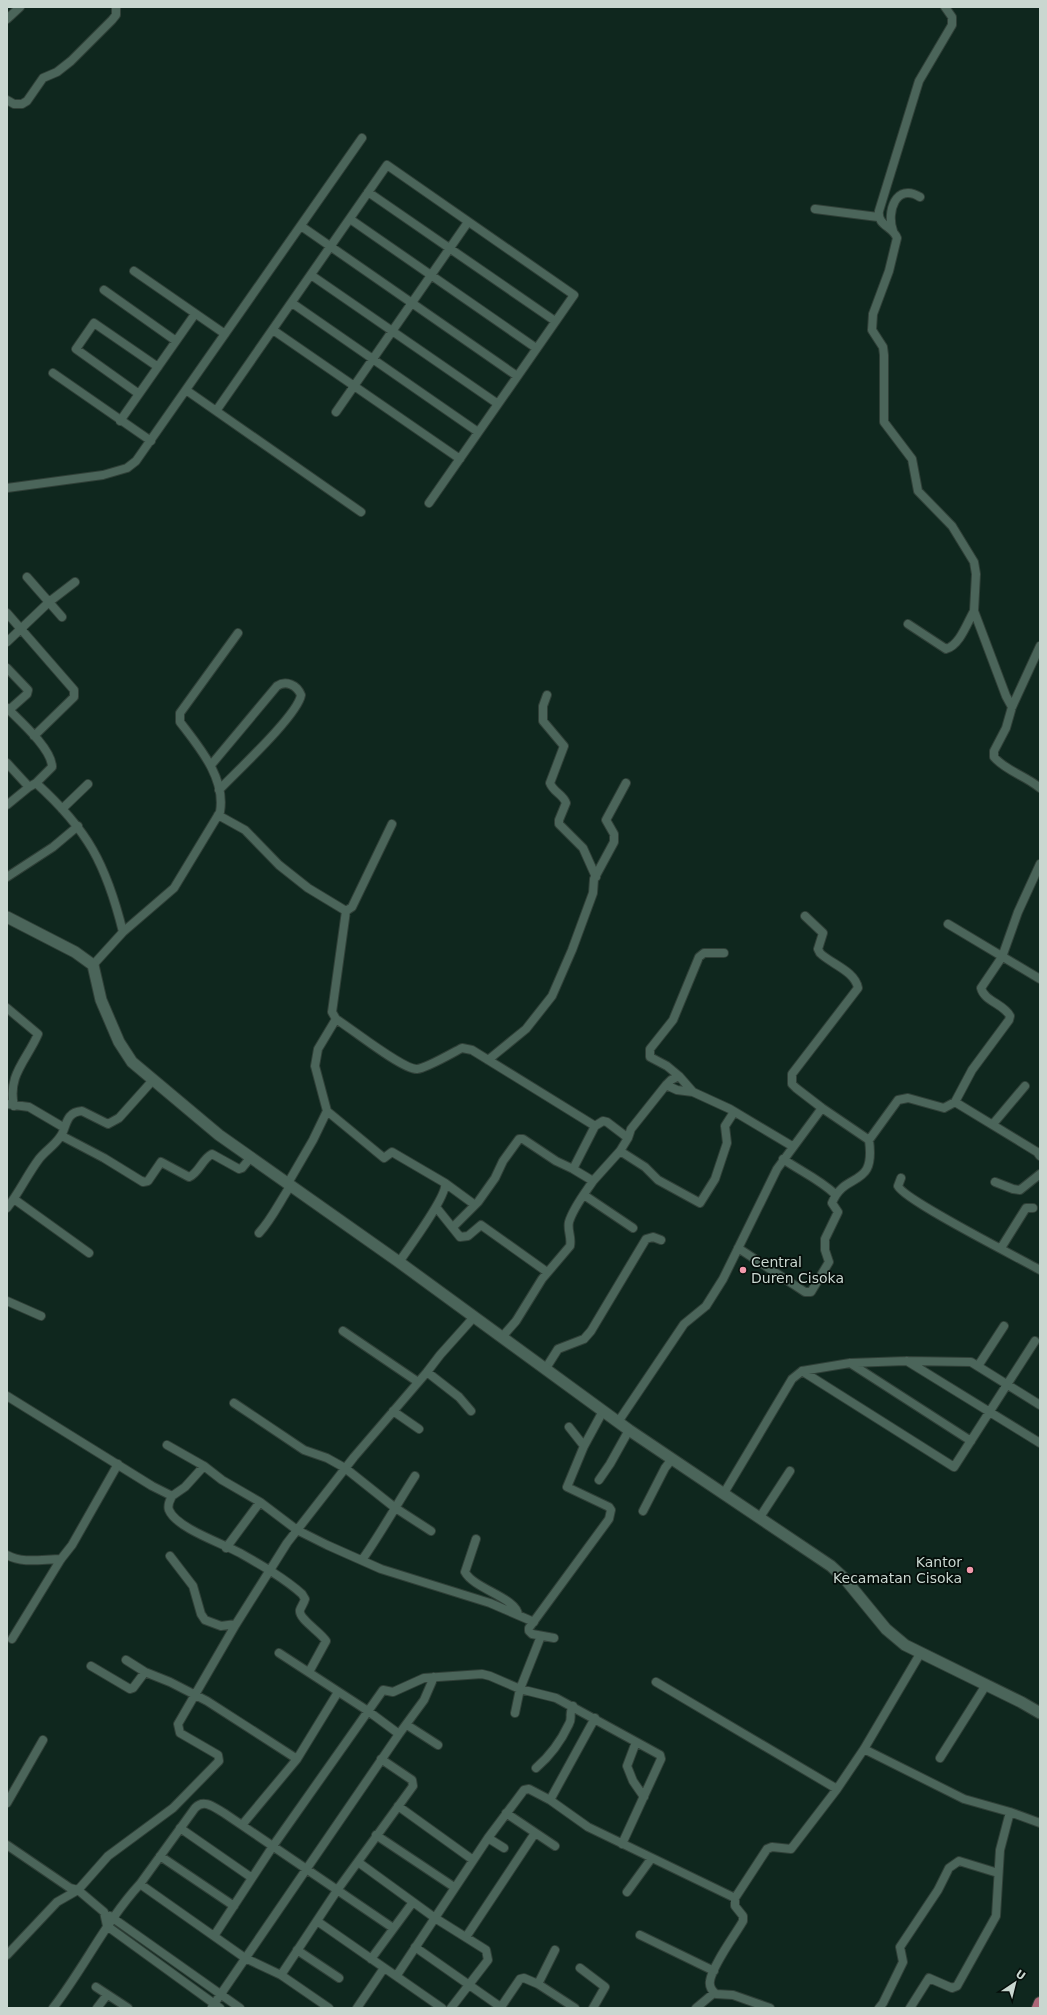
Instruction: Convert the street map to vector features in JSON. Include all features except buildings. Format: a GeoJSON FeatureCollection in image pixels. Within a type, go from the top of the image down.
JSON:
{"type":"FeatureCollection","features":[{"type":"Feature","properties":{"kind":"main road"},"geometry":{"type":"LineString","coordinates":[[1038,2008],[1040,2003]]}},
{"type":"Feature","properties":{"kind":"street"},"geometry":{"type":"LineString","coordinates":[[7,19],[20,7]]}},
{"type":"Feature","properties":{"kind":"street"},"geometry":{"type":"LineString","coordinates":[[7,102],[22,104],[27,101],[43,78],[57,72],[71,61],[112,20],[116,15],[116,7]]}},
{"type":"Feature","properties":{"kind":"street"},"geometry":{"type":"LineString","coordinates":[[893,231],[880,222],[878,217],[919,81],[952,25],[952,17],[945,7]]}},
{"type":"Feature","properties":{"kind":"street"},"geometry":{"type":"LineString","coordinates":[[7,488],[103,475],[127,468],[136,461],[362,138]]}},
{"type":"Feature","properties":{"kind":"street"},"geometry":{"type":"LineString","coordinates":[[216,411],[387,165],[574,295],[429,503]]}},
{"type":"Feature","properties":{"kind":"street"},"geometry":{"type":"LineString","coordinates":[[368,192],[555,321]]}},
{"type":"Feature","properties":{"kind":"street"},"geometry":{"type":"LineString","coordinates":[[920,197],[913,192],[904,193],[898,198],[891,212],[890,222],[897,238],[889,271],[872,322],[872,330],[883,347],[884,355],[884,422],[912,459],[918,491],[952,526],[974,562],[976,574],[974,611],[1006,696],[1012,707]]}},
{"type":"Feature","properties":{"kind":"street"},"geometry":{"type":"LineString","coordinates":[[815,209],[878,217]]}},
{"type":"Feature","properties":{"kind":"street"},"geometry":{"type":"LineString","coordinates":[[350,219],[536,348]]}},
{"type":"Feature","properties":{"kind":"street"},"geometry":{"type":"LineString","coordinates":[[336,412],[468,222]]}},
{"type":"Feature","properties":{"kind":"street"},"geometry":{"type":"LineString","coordinates":[[301,226],[517,376]]}},
{"type":"Feature","properties":{"kind":"street"},"geometry":{"type":"LineString","coordinates":[[134,270],[225,334]]}},
{"type":"Feature","properties":{"kind":"street"},"geometry":{"type":"LineString","coordinates":[[311,275],[498,404]]}},
{"type":"Feature","properties":{"kind":"street"},"geometry":{"type":"LineString","coordinates":[[104,290],[176,341]]}},
{"type":"Feature","properties":{"kind":"street"},"geometry":{"type":"LineString","coordinates":[[292,302],[478,432]]}},
{"type":"Feature","properties":{"kind":"street"},"geometry":{"type":"LineString","coordinates":[[120,421],[195,314]]}},
{"type":"Feature","properties":{"kind":"street"},"geometry":{"type":"LineString","coordinates":[[139,394],[76,349],[94,323],[158,367]]}},
{"type":"Feature","properties":{"kind":"street"},"geometry":{"type":"LineString","coordinates":[[273,330],[460,459]]}},
{"type":"Feature","properties":{"kind":"street"},"geometry":{"type":"LineString","coordinates":[[53,373],[150,442]]}},
{"type":"Feature","properties":{"kind":"street"},"geometry":{"type":"LineString","coordinates":[[186,390],[361,512]]}},
{"type":"Feature","properties":{"kind":"street"},"geometry":{"type":"LineString","coordinates":[[27,577],[62,617]]}},
{"type":"Feature","properties":{"kind":"street"},"geometry":{"type":"LineString","coordinates":[[7,642],[49,602],[75,582]]}},
{"type":"Feature","properties":{"kind":"street"},"geometry":{"type":"LineString","coordinates":[[908,624],[946,648],[952,647],[957,643],[974,611]]}},
{"type":"Feature","properties":{"kind":"street"},"geometry":{"type":"LineString","coordinates":[[7,613],[74,690],[74,697],[34,736]]}},
{"type":"Feature","properties":{"kind":"street"},"geometry":{"type":"LineString","coordinates":[[93,965],[123,932],[174,888],[218,815],[221,799],[211,765],[180,722],[180,713],[238,633]]}},
{"type":"Feature","properties":{"kind":"street"},"geometry":{"type":"LineString","coordinates":[[1040,646],[1012,707],[1006,728],[994,751],[994,757],[1002,765],[1019,773],[1040,788]]}},
{"type":"Feature","properties":{"kind":"street"},"geometry":{"type":"LineString","coordinates":[[7,668],[28,690],[27,694],[8,709],[34,736],[52,762],[52,768],[7,805]]}},
{"type":"Feature","properties":{"kind":"street"},"geometry":{"type":"LineString","coordinates":[[211,765],[277,686],[287,682],[299,690],[301,695],[297,706],[269,740],[219,790]]}},
{"type":"Feature","properties":{"kind":"street"},"geometry":{"type":"LineString","coordinates":[[547,695],[543,706],[543,721],[564,746],[550,783],[552,788],[565,800],[566,803],[559,820],[559,824],[583,848],[596,877]]}},
{"type":"Feature","properties":{"kind":"street"},"geometry":{"type":"LineString","coordinates":[[7,764],[62,809],[78,826],[95,851],[110,884],[123,932]]}},
{"type":"Feature","properties":{"kind":"street"},"geometry":{"type":"LineString","coordinates":[[488,1060],[526,1029],[552,996],[572,950],[593,892],[596,877],[614,842],[614,834],[606,820],[626,783]]}},
{"type":"Feature","properties":{"kind":"street"},"geometry":{"type":"LineString","coordinates":[[62,809],[88,784]]}},
{"type":"Feature","properties":{"kind":"street"},"geometry":{"type":"LineString","coordinates":[[218,815],[246,830],[279,865],[308,888],[346,911]]}},
{"type":"Feature","properties":{"kind":"street"},"geometry":{"type":"LineString","coordinates":[[392,824],[352,907],[346,911],[332,1012],[336,1019],[398,1062],[412,1069],[421,1068],[462,1048],[472,1050],[596,1126]]}},
{"type":"Feature","properties":{"kind":"street"},"geometry":{"type":"LineString","coordinates":[[7,877],[53,847],[78,826]]}},
{"type":"Feature","properties":{"kind":"street"},"geometry":{"type":"LineString","coordinates":[[738,1248],[805,1292],[811,1292],[829,1262],[824,1246],[828,1233],[838,1214],[832,1204],[835,1194],[866,1171],[871,1156],[869,1140],[898,1100],[908,1098],[944,1108],[955,1102],[972,1070],[1008,1020],[1010,1016],[1008,1011],[985,994],[981,988],[1002,957],[1018,912],[1040,864]]}},
{"type":"Feature","properties":{"kind":"street"},"geometry":{"type":"LineString","coordinates":[[805,916],[823,933],[818,949],[820,953],[852,976],[857,982],[858,988],[792,1074],[792,1084],[822,1108],[869,1140]]}},
{"type":"Feature","properties":{"kind":"street"},"geometry":{"type":"LineString","coordinates":[[7,918],[74,952],[93,965],[101,1000],[119,1042],[132,1062],[219,1136],[399,1262],[474,1318],[546,1368],[603,1412],[672,1460],[724,1493],[832,1566],[846,1579],[886,1628],[905,1645],[920,1654],[986,1685],[1040,1713]]}},
{"type":"Feature","properties":{"kind":"street"},"geometry":{"type":"LineString","coordinates":[[948,924],[1040,979]]}},
{"type":"Feature","properties":{"kind":"street"},"geometry":{"type":"LineString","coordinates":[[693,1092],[679,1076],[667,1066],[650,1057],[649,1051],[673,1020],[699,957],[704,953],[724,953]]}},
{"type":"Feature","properties":{"kind":"street"},"geometry":{"type":"LineString","coordinates":[[7,1008],[38,1034],[18,1069],[12,1084],[10,1105],[29,1107],[62,1132],[143,1182],[148,1181],[161,1162],[189,1177],[194,1173],[204,1159],[212,1154],[239,1169],[242,1168],[251,1157]]}},
{"type":"Feature","properties":{"kind":"street"},"geometry":{"type":"LineString","coordinates":[[336,1019],[318,1049],[315,1066],[327,1111],[384,1158],[392,1152],[445,1183],[475,1205]]}},
{"type":"Feature","properties":{"kind":"street"},"geometry":{"type":"LineString","coordinates":[[502,1337],[516,1321],[547,1272],[570,1246],[572,1239],[569,1229],[569,1222],[593,1181],[620,1151],[628,1138],[631,1129],[666,1085],[671,1080],[679,1076]]}},
{"type":"Feature","properties":{"kind":"street"},"geometry":{"type":"LineString","coordinates":[[7,1208],[14,1200],[29,1172],[62,1132],[65,1121],[82,1111],[104,1124],[108,1124],[119,1118],[153,1080]]}},
{"type":"Feature","properties":{"kind":"street"},"geometry":{"type":"LineString","coordinates":[[666,1085],[677,1090],[693,1092],[734,1112],[792,1146]]}},
{"type":"Feature","properties":{"kind":"street"},"geometry":{"type":"LineString","coordinates":[[993,1124],[1025,1086]]}},
{"type":"Feature","properties":{"kind":"street"},"geometry":{"type":"LineString","coordinates":[[955,1102],[993,1124],[1037,1152],[1040,1156]]}},
{"type":"Feature","properties":{"kind":"street"},"geometry":{"type":"LineString","coordinates":[[618,1422],[684,1324],[706,1306],[723,1279],[783,1159],[822,1108]]}},
{"type":"Feature","properties":{"kind":"street"},"geometry":{"type":"LineString","coordinates":[[259,1233],[270,1222],[327,1111]]}},
{"type":"Feature","properties":{"kind":"street"},"geometry":{"type":"LineString","coordinates":[[620,1151],[645,1167],[653,1177],[665,1185],[700,1204],[715,1179],[727,1143],[724,1126],[734,1112]]}},
{"type":"Feature","properties":{"kind":"street"},"geometry":{"type":"LineString","coordinates":[[573,1169],[596,1126],[603,1121],[607,1122],[628,1138]]}},
{"type":"Feature","properties":{"kind":"street"},"geometry":{"type":"LineString","coordinates":[[453,1227],[475,1205],[492,1182],[503,1161],[519,1139],[523,1139],[556,1161],[593,1181]]}},
{"type":"Feature","properties":{"kind":"street"},"geometry":{"type":"LineString","coordinates":[[783,1159],[803,1173],[823,1182],[835,1194]]}},
{"type":"Feature","properties":{"kind":"street"},"geometry":{"type":"LineString","coordinates":[[994,1182],[1020,1190],[1040,1174]]}},
{"type":"Feature","properties":{"kind":"street"},"geometry":{"type":"LineString","coordinates":[[901,1178],[898,1186],[906,1195],[1040,1270]]}},
{"type":"Feature","properties":{"kind":"street"},"geometry":{"type":"LineString","coordinates":[[399,1262],[436,1208],[444,1193],[445,1183]]}},
{"type":"Feature","properties":{"kind":"street"},"geometry":{"type":"LineString","coordinates":[[584,1195],[633,1228]]}},
{"type":"Feature","properties":{"kind":"street"},"geometry":{"type":"LineString","coordinates":[[14,1200],[89,1253]]}},
{"type":"Feature","properties":{"kind":"street"},"geometry":{"type":"LineString","coordinates":[[436,1208],[462,1238],[468,1236],[482,1226],[547,1272]]}},
{"type":"Feature","properties":{"kind":"street"},"geometry":{"type":"LineString","coordinates":[[1001,1248],[1026,1208],[1033,1208]]}},
{"type":"Feature","properties":{"kind":"street"},"geometry":{"type":"LineString","coordinates":[[546,1368],[558,1349],[584,1339],[591,1331],[646,1239],[652,1237],[661,1240]]}},
{"type":"Feature","properties":{"kind":"street"},"geometry":{"type":"LineString","coordinates":[[7,1301],[41,1316]]}},
{"type":"Feature","properties":{"kind":"street"},"geometry":{"type":"LineString","coordinates":[[7,1955],[57,1902],[78,1890],[108,1856],[173,1808],[219,1761],[218,1755],[178,1730],[178,1724],[269,1570],[297,1530],[345,1468],[440,1355],[474,1318]]}},
{"type":"Feature","properties":{"kind":"street"},"geometry":{"type":"LineString","coordinates":[[978,1366],[1004,1326]]}},
{"type":"Feature","properties":{"kind":"street"},"geometry":{"type":"LineString","coordinates":[[343,1331],[418,1382]]}},
{"type":"Feature","properties":{"kind":"street"},"geometry":{"type":"LineString","coordinates":[[802,1371],[954,1467],[1035,1341]]}},
{"type":"Feature","properties":{"kind":"street"},"geometry":{"type":"LineString","coordinates":[[906,1361],[1040,1443]]}},
{"type":"Feature","properties":{"kind":"street"},"geometry":{"type":"LineString","coordinates":[[724,1493],[792,1379],[802,1371],[850,1363],[906,1361],[971,1362],[1040,1405]]}},
{"type":"Feature","properties":{"kind":"street"},"geometry":{"type":"LineString","coordinates":[[850,1363],[971,1441]]}},
{"type":"Feature","properties":{"kind":"street"},"geometry":{"type":"LineString","coordinates":[[427,1372],[459,1397],[471,1411]]}},
{"type":"Feature","properties":{"kind":"street"},"geometry":{"type":"LineString","coordinates":[[7,1396],[152,1486],[172,1496]]}},
{"type":"Feature","properties":{"kind":"street"},"geometry":{"type":"LineString","coordinates":[[234,1403],[304,1450],[327,1458],[345,1468],[394,1507],[431,1531]]}},
{"type":"Feature","properties":{"kind":"street"},"geometry":{"type":"LineString","coordinates":[[393,1411],[419,1429]]}},
{"type":"Feature","properties":{"kind":"street"},"geometry":{"type":"LineString","coordinates":[[554,1638],[529,1632],[534,1622],[605,1525],[611,1513],[609,1507],[567,1487],[584,1446],[603,1412]]}},
{"type":"Feature","properties":{"kind":"street"},"geometry":{"type":"LineString","coordinates":[[568,1428],[584,1446]]}},
{"type":"Feature","properties":{"kind":"street"},"geometry":{"type":"LineString","coordinates":[[599,1480],[610,1464],[629,1430]]}},
{"type":"Feature","properties":{"kind":"street"},"geometry":{"type":"LineString","coordinates":[[167,1445],[204,1466],[222,1480],[260,1502],[297,1530],[381,1569],[490,1604],[534,1622]]}},
{"type":"Feature","properties":{"kind":"street"},"geometry":{"type":"LineString","coordinates":[[643,1511],[666,1468],[672,1460]]}},
{"type":"Feature","properties":{"kind":"street"},"geometry":{"type":"LineString","coordinates":[[12,1639],[61,1559],[72,1545],[118,1464]]}},
{"type":"Feature","properties":{"kind":"street"},"geometry":{"type":"LineString","coordinates":[[204,1466],[185,1487],[172,1496],[168,1504],[169,1510],[174,1517],[194,1531],[226,1548],[238,1552],[269,1570],[302,1594],[305,1599],[299,1612],[301,1616],[320,1633],[326,1641],[309,1672]]}},
{"type":"Feature","properties":{"kind":"street"},"geometry":{"type":"LineString","coordinates":[[760,1517],[790,1471]]}},
{"type":"Feature","properties":{"kind":"street"},"geometry":{"type":"LineString","coordinates":[[362,1560],[379,1536],[394,1507],[415,1476]]}},
{"type":"Feature","properties":{"kind":"street"},"geometry":{"type":"LineString","coordinates":[[226,1548],[260,1502]]}},
{"type":"Feature","properties":{"kind":"street"},"geometry":{"type":"LineString","coordinates":[[476,1539],[465,1572],[473,1581],[515,1607],[518,1615]]}},
{"type":"Feature","properties":{"kind":"street"},"geometry":{"type":"LineString","coordinates":[[7,1555],[26,1561],[61,1559]]}},
{"type":"Feature","properties":{"kind":"street"},"geometry":{"type":"LineString","coordinates":[[170,1556],[193,1586],[201,1614],[205,1620],[221,1626],[236,1624]]}},
{"type":"Feature","properties":{"kind":"street"},"geometry":{"type":"LineString","coordinates":[[515,1712],[520,1689],[542,1636]]}},
{"type":"Feature","properties":{"kind":"street"},"geometry":{"type":"LineString","coordinates":[[279,1653],[368,1711],[399,1734]]}},
{"type":"Feature","properties":{"kind":"street"},"geometry":{"type":"LineString","coordinates":[[770,2008],[733,1995],[719,1995],[714,1993],[710,1988],[710,1981],[714,1971],[743,1921],[743,1916],[735,1906],[735,1898],[763,1853],[772,1847],[790,1849],[837,1789],[864,1749],[920,1654]]}},
{"type":"Feature","properties":{"kind":"street"},"geometry":{"type":"LineString","coordinates":[[126,1660],[145,1672],[196,1695],[297,1759]]}},
{"type":"Feature","properties":{"kind":"street"},"geometry":{"type":"LineString","coordinates":[[91,1666],[130,1688],[134,1688],[145,1672]]}},
{"type":"Feature","properties":{"kind":"street"},"geometry":{"type":"LineString","coordinates":[[214,1936],[252,1878],[383,1690],[393,1692],[418,1680],[434,1677],[482,1674],[490,1676],[520,1689],[556,1698],[660,1755],[661,1759],[622,1844]]}},
{"type":"Feature","properties":{"kind":"street"},"geometry":{"type":"LineString","coordinates":[[104,1912],[107,1926],[215,2007],[220,1995],[245,1958],[424,1700],[434,1677]]}},
{"type":"Feature","properties":{"kind":"street"},"geometry":{"type":"LineString","coordinates":[[656,1682],[837,1789]]}},
{"type":"Feature","properties":{"kind":"street"},"geometry":{"type":"LineString","coordinates":[[940,1758],[986,1685]]}},
{"type":"Feature","properties":{"kind":"street"},"geometry":{"type":"LineString","coordinates":[[242,1825],[297,1759],[338,1692]]}},
{"type":"Feature","properties":{"kind":"street"},"geometry":{"type":"LineString","coordinates":[[536,1768],[547,1758],[570,1723],[569,1714],[573,1706]]}},
{"type":"Feature","properties":{"kind":"street"},"geometry":{"type":"LineString","coordinates":[[550,1800],[594,1718]]}},
{"type":"Feature","properties":{"kind":"street"},"geometry":{"type":"LineString","coordinates":[[407,1725],[438,1745]]}},
{"type":"Feature","properties":{"kind":"street"},"geometry":{"type":"LineString","coordinates":[[7,1803],[43,1740]]}},
{"type":"Feature","properties":{"kind":"street"},"geometry":{"type":"LineString","coordinates":[[636,1742],[627,1766],[633,1781],[644,1797]]}},
{"type":"Feature","properties":{"kind":"street"},"geometry":{"type":"LineString","coordinates":[[864,1749],[964,1799],[1010,1812],[1040,1823]]}},
{"type":"Feature","properties":{"kind":"street"},"geometry":{"type":"LineString","coordinates":[[281,1975],[376,1835],[413,1786],[413,1781],[381,1760]]}},
{"type":"Feature","properties":{"kind":"street"},"geometry":{"type":"LineString","coordinates":[[397,1975],[454,1887],[524,1790],[529,1789],[550,1800],[588,1827],[651,1859],[735,1898]]}},
{"type":"Feature","properties":{"kind":"street"},"geometry":{"type":"LineString","coordinates":[[53,2008],[69,1987],[107,1926],[140,1884],[195,1808],[203,1803],[224,1813],[308,1868],[393,1928]]}},
{"type":"Feature","properties":{"kind":"street"},"geometry":{"type":"LineString","coordinates":[[398,1806],[473,1860]]}},
{"type":"Feature","properties":{"kind":"street"},"geometry":{"type":"LineString","coordinates":[[910,2008],[929,1978],[952,1988],[958,1986],[996,1916],[1000,1850],[1010,1812]]}},
{"type":"Feature","properties":{"kind":"street"},"geometry":{"type":"LineString","coordinates":[[506,1814],[555,1846]]}},
{"type":"Feature","properties":{"kind":"street"},"geometry":{"type":"LineString","coordinates":[[180,1828],[252,1878]]}},
{"type":"Feature","properties":{"kind":"street"},"geometry":{"type":"LineString","coordinates":[[466,1937],[535,1832]]}},
{"type":"Feature","properties":{"kind":"street"},"geometry":{"type":"LineString","coordinates":[[376,1835],[454,1887]]}},
{"type":"Feature","properties":{"kind":"street"},"geometry":{"type":"LineString","coordinates":[[488,1838],[504,1848]]}},
{"type":"Feature","properties":{"kind":"street"},"geometry":{"type":"LineString","coordinates":[[7,1845],[70,1888],[78,1890],[104,1912],[240,2008]]}},
{"type":"Feature","properties":{"kind":"street"},"geometry":{"type":"LineString","coordinates":[[160,1856],[234,1906]]}},
{"type":"Feature","properties":{"kind":"street"},"geometry":{"type":"LineString","coordinates":[[627,1892],[651,1859]]}},
{"type":"Feature","properties":{"kind":"street"},"geometry":{"type":"LineString","coordinates":[[878,2008],[883,2003],[903,1962],[903,1958],[899,1951],[900,1947],[938,1890],[949,1868],[959,1861],[998,1873]]}},
{"type":"Feature","properties":{"kind":"street"},"geometry":{"type":"LineString","coordinates":[[358,1862],[435,1918],[481,1946],[488,1955],[488,1960],[482,1969],[468,1984],[451,2008]]}},
{"type":"Feature","properties":{"kind":"street"},"geometry":{"type":"LineString","coordinates":[[140,1884],[245,1958],[281,1975],[330,2008]]}},
{"type":"Feature","properties":{"kind":"street"},"geometry":{"type":"LineString","coordinates":[[371,1959],[413,1902]]}},
{"type":"Feature","properties":{"kind":"street"},"geometry":{"type":"LineString","coordinates":[[317,1921],[384,1968],[397,1975],[442,2008]]}},
{"type":"Feature","properties":{"kind":"street"},"geometry":{"type":"LineString","coordinates":[[640,1935],[714,1971]]}},
{"type":"Feature","properties":{"kind":"street"},"geometry":{"type":"LineString","coordinates":[[415,1948],[502,2008],[522,1978],[538,1984],[575,2008]]}},
{"type":"Feature","properties":{"kind":"street"},"geometry":{"type":"LineString","coordinates":[[297,1950],[339,1978]]}},
{"type":"Feature","properties":{"kind":"street"},"geometry":{"type":"LineString","coordinates":[[538,1984],[555,1950]]}},
{"type":"Feature","properties":{"kind":"street"},"geometry":{"type":"LineString","coordinates":[[357,2008],[384,1968]]}},
{"type":"Feature","properties":{"kind":"street"},"geometry":{"type":"LineString","coordinates":[[580,1968],[604,1985],[604,1990],[594,2008]]}},
{"type":"Feature","properties":{"kind":"street"},"geometry":{"type":"LineString","coordinates":[[96,1987],[128,2008]]}},
{"type":"Feature","properties":{"kind":"street"},"geometry":{"type":"LineString","coordinates":[[696,2008],[714,1993]]}},
{"type":"Feature","properties":{"kind":"street"},"geometry":{"type":"LineString","coordinates":[[98,2008],[107,1995]]}},
{"type":"Feature","properties":{"kind":"place","name":"Central Duren Cisoka"},"geometry":{"type":"Point","coordinates":[743,1270]}},
{"type":"Feature","properties":{"kind":"place","name":"Kantor Kecamatan Cisoka"},"geometry":{"type":"Point","coordinates":[970,1570]}}]}
